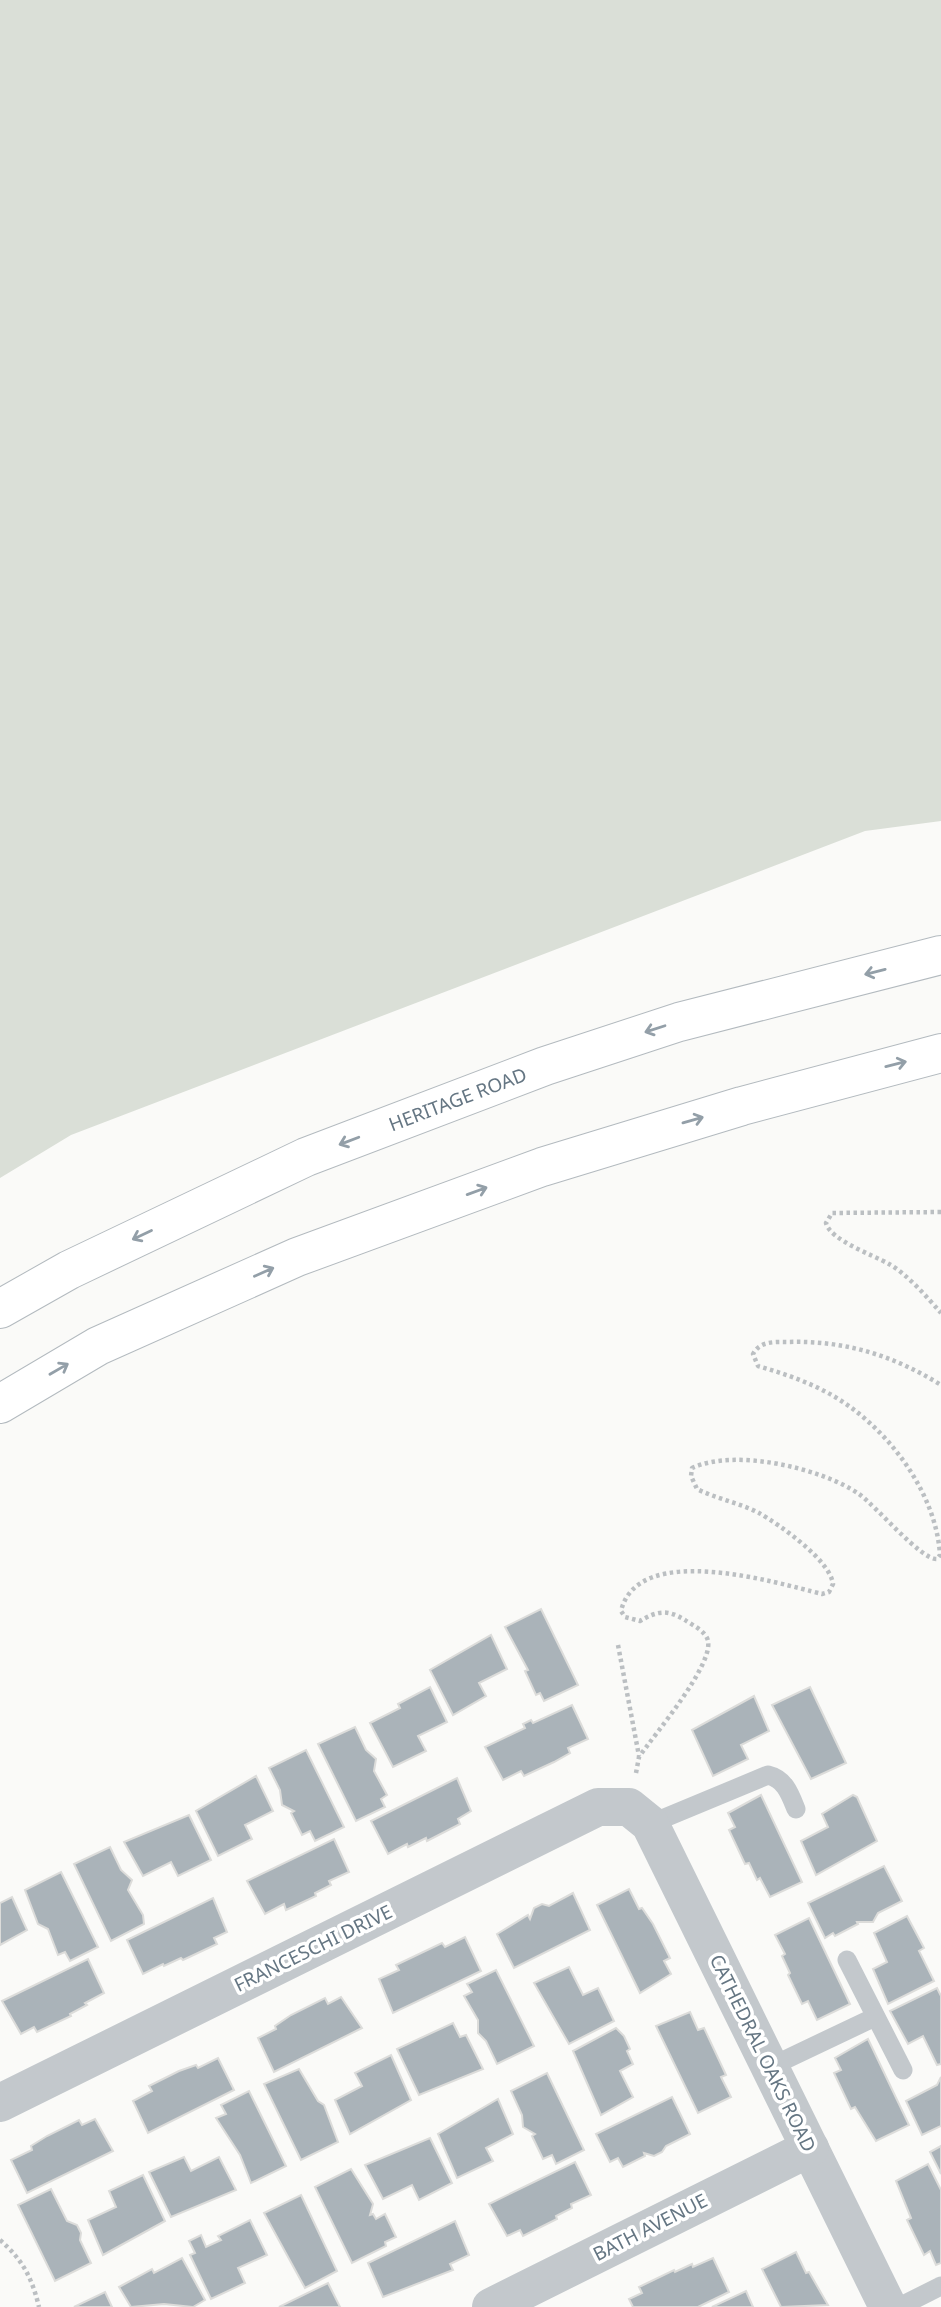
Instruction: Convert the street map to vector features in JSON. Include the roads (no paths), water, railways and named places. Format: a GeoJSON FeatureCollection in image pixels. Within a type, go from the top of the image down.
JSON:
{"type":"FeatureCollection","features":[{"type":"Feature","properties":{"kind":"main road","name":"HERITAGE ROAD"},"geometry":{"type":"LineString","coordinates":[[0,1309],[69,1270],[306,1157],[545,1066],[679,1021],[941,955]]}},
{"type":"Feature","properties":{"kind":"main road"},"geometry":{"type":"LineString","coordinates":[[0,1404],[98,1346],[297,1257],[555,1163],[742,1106],[941,1052]]}},
{"type":"Feature","properties":{"kind":"street","name":"FRANCESCHI DRIVE"},"geometry":{"type":"LineString","coordinates":[[0,2103],[598,1807],[639,1816]]}},
{"type":"Feature","properties":{"kind":"street","name":"CATHEDRAL OAKS ROAD"},"geometry":{"type":"LineString","coordinates":[[639,1816],[770,2067],[888,2307]]}},
{"type":"Feature","properties":{"kind":"street","name":"BATH AVENUE"},"geometry":{"type":"LineString","coordinates":[[491,2307],[810,2148]]}},
{"type":"Feature","properties":{"kind":"lane"},"geometry":{"type":"LineString","coordinates":[[639,1816],[768,1775],[775,1776],[787,1787],[796,1809]]}},
{"type":"Feature","properties":{"kind":"lane"},"geometry":{"type":"LineString","coordinates":[[847,1960],[903,2070]]}},
{"type":"Feature","properties":{"kind":"lane"},"geometry":{"type":"LineString","coordinates":[[770,2067],[875,2017]]}},
{"type":"Feature","properties":{"kind":"lane"},"geometry":{"type":"LineString","coordinates":[[899,2307],[941,2286]]}}]}
